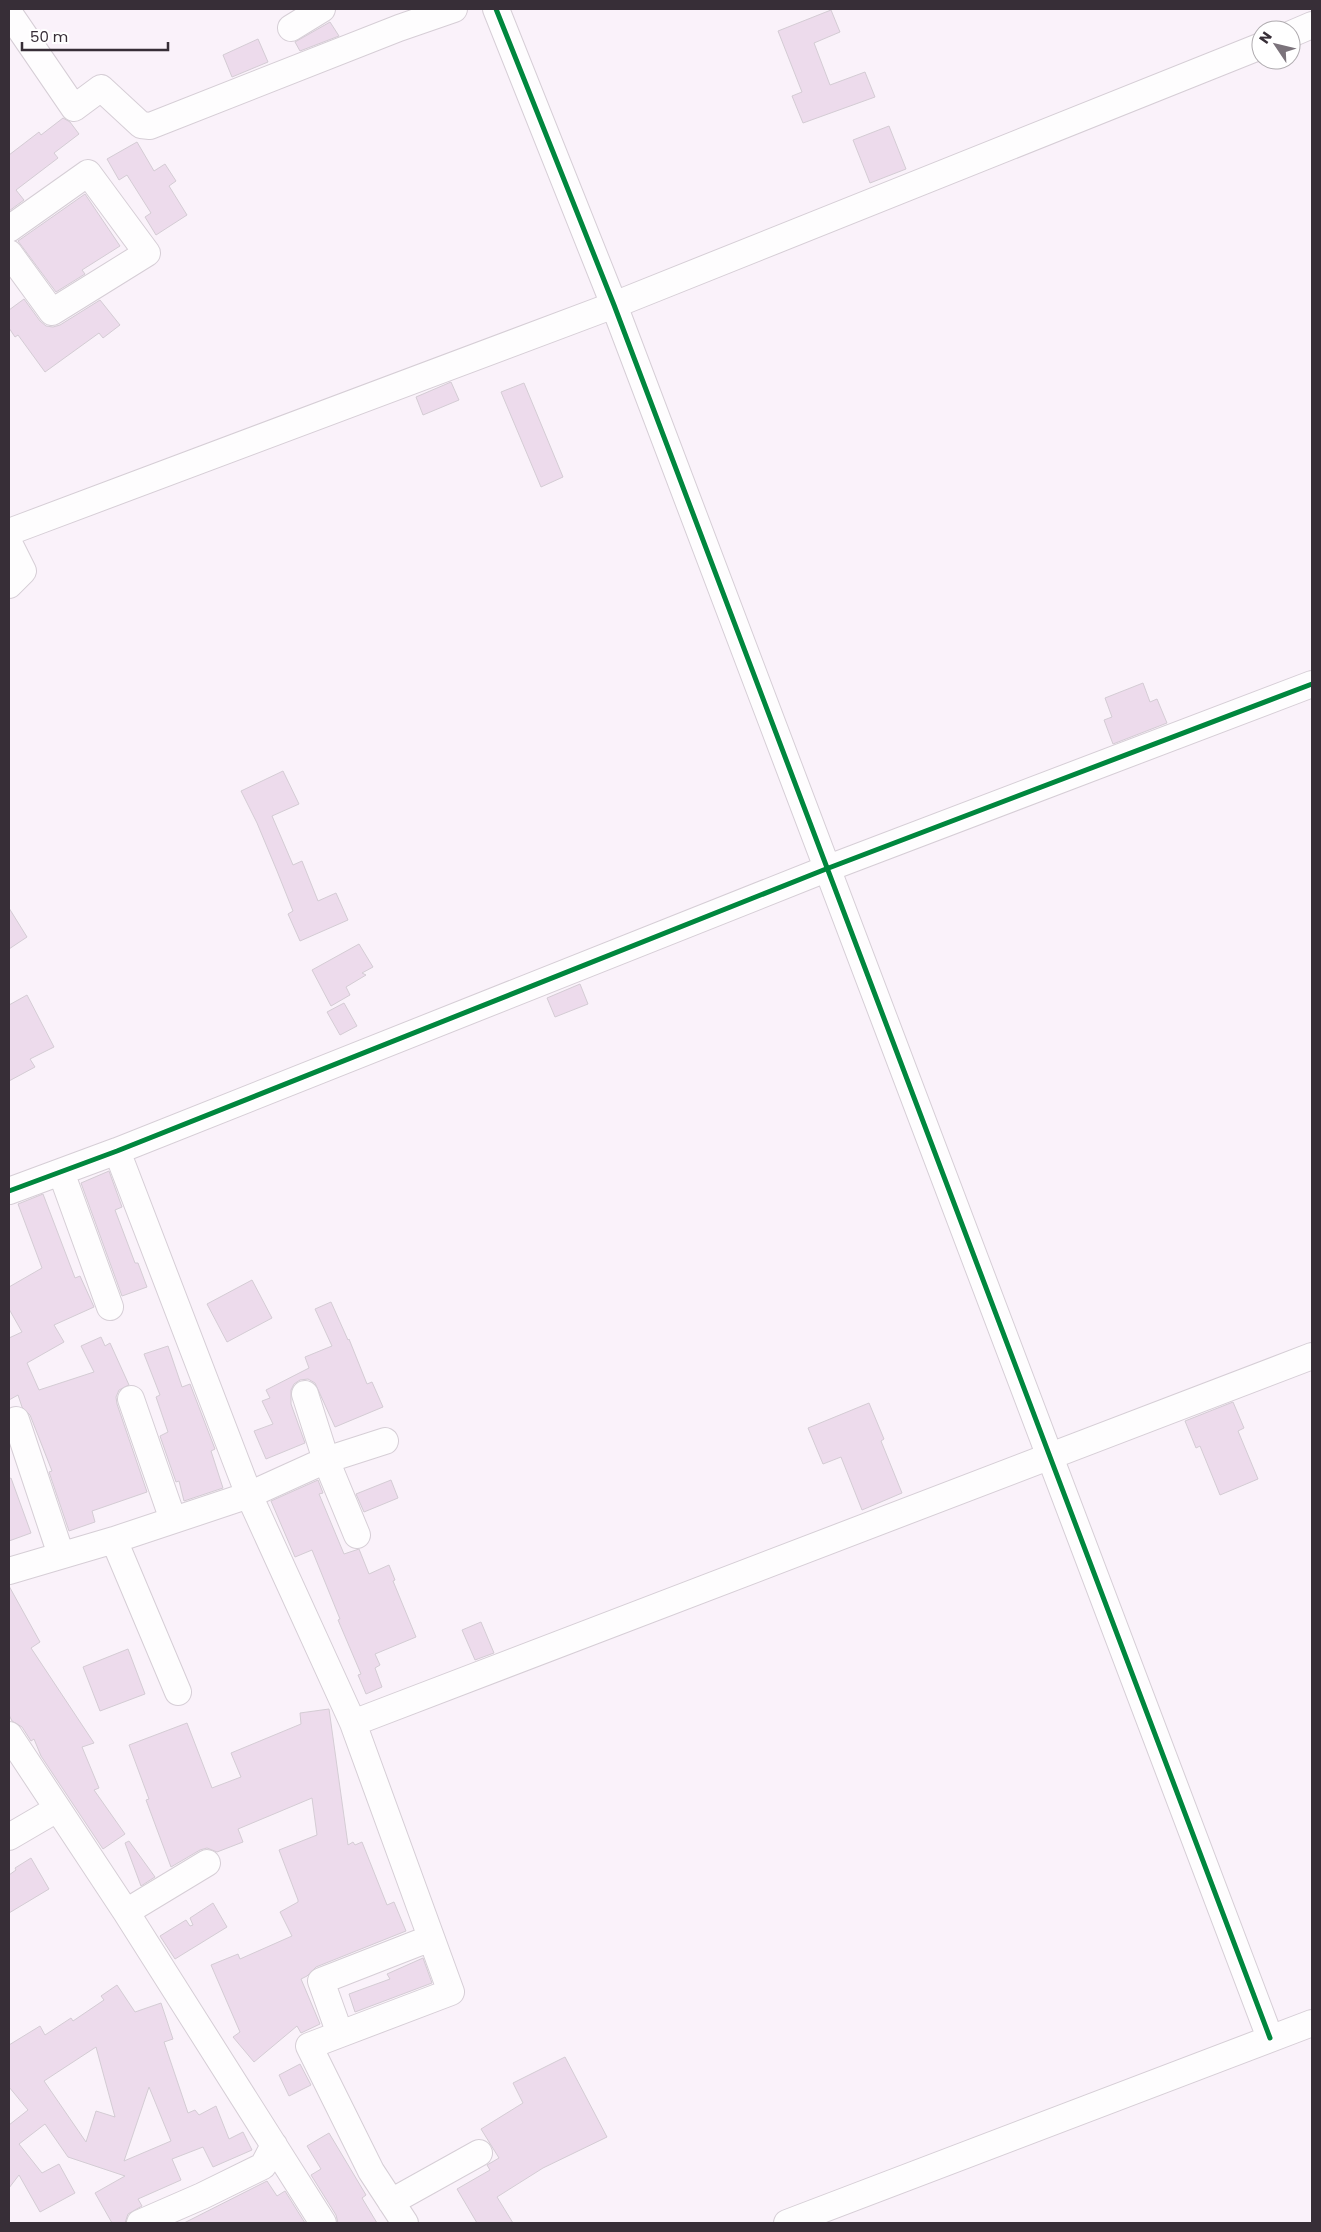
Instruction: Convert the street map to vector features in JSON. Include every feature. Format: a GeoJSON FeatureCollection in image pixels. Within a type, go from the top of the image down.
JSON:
{"type":"FeatureCollection","features":[{"type":"Feature","properties":{"kind":"street"},"geometry":{"type":"LineString","coordinates":[[291,28],[322,9]]}},
{"type":"Feature","properties":{"kind":"street"},"geometry":{"type":"LineString","coordinates":[[9,13],[74,108],[101,88],[141,125],[150,126],[390,31],[454,9]]}},
{"type":"Feature","properties":{"kind":"street"},"geometry":{"type":"LineString","coordinates":[[496,9],[614,305],[1270,2038]]}},
{"type":"Feature","properties":{"kind":"street"},"geometry":{"type":"LineString","coordinates":[[9,532],[614,305],[1251,50]]}},
{"type":"Feature","properties":{"kind":"street"},"geometry":{"type":"LineString","coordinates":[[9,229],[88,173],[147,253],[52,312],[9,253]]}},
{"type":"Feature","properties":{"kind":"street"},"geometry":{"type":"LineString","coordinates":[[9,543],[23,571],[9,585]]}},
{"type":"Feature","properties":{"kind":"street"},"geometry":{"type":"LineString","coordinates":[[9,1191],[117,1151],[826,869],[1312,684]]}},
{"type":"Feature","properties":{"kind":"street"},"geometry":{"type":"LineString","coordinates":[[117,1151],[249,1495],[353,1723],[451,1992],[309,2046],[371,2171],[405,2223]]}},
{"type":"Feature","properties":{"kind":"street"},"geometry":{"type":"LineString","coordinates":[[61,1172],[110,1307]]}},
{"type":"Feature","properties":{"kind":"street"},"geometry":{"type":"LineString","coordinates":[[353,1723],[1312,1356]]}},
{"type":"Feature","properties":{"kind":"street"},"geometry":{"type":"LineString","coordinates":[[305,1394],[326,1460],[357,1535]]}},
{"type":"Feature","properties":{"kind":"street"},"geometry":{"type":"LineString","coordinates":[[131,1399],[173,1520]]}},
{"type":"Feature","properties":{"kind":"street"},"geometry":{"type":"LineString","coordinates":[[16,1420],[61,1555]]}},
{"type":"Feature","properties":{"kind":"street"},"geometry":{"type":"LineString","coordinates":[[9,1571],[114,1540],[249,1495],[326,1460],[385,1441]]}},
{"type":"Feature","properties":{"kind":"street"},"geometry":{"type":"LineString","coordinates":[[114,1540],[178,1692]]}},
{"type":"Feature","properties":{"kind":"street"},"geometry":{"type":"LineString","coordinates":[[9,1735],[56,1809],[126,1912],[323,2223]]}},
{"type":"Feature","properties":{"kind":"street"},"geometry":{"type":"LineString","coordinates":[[9,1837],[56,1809]]}},
{"type":"Feature","properties":{"kind":"street"},"geometry":{"type":"LineString","coordinates":[[126,1912],[208,1863]]}},
{"type":"Feature","properties":{"kind":"street"},"geometry":{"type":"LineString","coordinates":[[340,2034],[314,1979],[431,1938]]}},
{"type":"Feature","properties":{"kind":"street"},"geometry":{"type":"LineString","coordinates":[[787,2223],[1312,2023]]}},
{"type":"Feature","properties":{"kind":"street"},"geometry":{"type":"LineString","coordinates":[[140,2223],[202,2196],[263,2166],[274,2145]]}},
{"type":"Feature","properties":{"kind":"street"},"geometry":{"type":"LineString","coordinates":[[391,2202],[479,2154]]}},
{"type":"Feature","properties":{"kind":"building"},"geometry":{"type":"Polygon","coordinates":[[[831,10],[840,32],[814,43],[830,85],[865,72],[875,97],[803,123],[792,96],[802,92],[778,31],[831,10]]]}},
{"type":"Feature","properties":{"kind":"building"},"geometry":{"type":"Polygon","coordinates":[[[330,22],[339,36],[300,51],[295,42],[330,22]]]}},
{"type":"Feature","properties":{"kind":"building"},"geometry":{"type":"Polygon","coordinates":[[[258,39],[268,62],[232,77],[223,55],[258,39]]]}},
{"type":"Feature","properties":{"kind":"building"},"geometry":{"type":"Polygon","coordinates":[[[63,118],[70,122],[79,134],[54,153],[58,158],[16,190],[24,200],[9,211],[9,155],[39,132],[41,135],[63,118]]]}},
{"type":"Feature","properties":{"kind":"building"},"geometry":{"type":"Polygon","coordinates":[[[889,126],[906,169],[870,183],[853,140],[889,126]]]}},
{"type":"Feature","properties":{"kind":"building"},"geometry":{"type":"Polygon","coordinates":[[[137,142],[154,171],[165,164],[176,181],[169,186],[187,215],[156,235],[145,217],[151,213],[127,175],[119,180],[107,159],[137,142]]]}},
{"type":"Feature","properties":{"kind":"building"},"geometry":{"type":"Polygon","coordinates":[[[85,194],[120,246],[82,270],[85,274],[56,292],[18,241],[85,194]]]}},
{"type":"Feature","properties":{"kind":"building"},"geometry":{"type":"Polygon","coordinates":[[[24,299],[46,326],[60,325],[100,300],[120,325],[103,338],[99,333],[45,372],[18,335],[15,337],[9,328],[9,310],[24,299]]]}},
{"type":"Feature","properties":{"kind":"building"},"geometry":{"type":"Polygon","coordinates":[[[451,382],[459,400],[423,415],[416,397],[451,382]]]}},
{"type":"Feature","properties":{"kind":"building"},"geometry":{"type":"Polygon","coordinates":[[[524,383],[563,477],[541,487],[501,392],[524,383]]]}},
{"type":"Feature","properties":{"kind":"building"},"geometry":{"type":"Polygon","coordinates":[[[1143,683],[1150,702],[1157,699],[1167,723],[1113,744],[1104,720],[1112,717],[1105,698],[1143,683]]]}},
{"type":"Feature","properties":{"kind":"building"},"geometry":{"type":"Polygon","coordinates":[[[283,771],[299,804],[272,816],[293,865],[302,861],[318,901],[336,893],[348,920],[300,941],[288,914],[293,911],[257,823],[241,791],[283,771]]]}},
{"type":"Feature","properties":{"kind":"building"},"geometry":{"type":"Polygon","coordinates":[[[9,908],[27,937],[9,949],[9,908]]]}},
{"type":"Feature","properties":{"kind":"building"},"geometry":{"type":"Polygon","coordinates":[[[359,944],[373,967],[362,973],[366,975],[346,987],[350,995],[331,1006],[312,970],[359,944]]]}},
{"type":"Feature","properties":{"kind":"building"},"geometry":{"type":"Polygon","coordinates":[[[580,984],[588,1004],[555,1017],[547,998],[580,984]]]}},
{"type":"Feature","properties":{"kind":"building"},"geometry":{"type":"Polygon","coordinates":[[[27,995],[54,1047],[30,1059],[35,1067],[9,1081],[9,1005],[27,995]]]}},
{"type":"Feature","properties":{"kind":"building"},"geometry":{"type":"Polygon","coordinates":[[[344,1003],[357,1026],[340,1035],[327,1012],[344,1003]]]}},
{"type":"Feature","properties":{"kind":"building"},"geometry":{"type":"Polygon","coordinates":[[[109,1171],[122,1207],[115,1210],[135,1263],[138,1263],[147,1287],[122,1296],[81,1183],[109,1171]]]}},
{"type":"Feature","properties":{"kind":"building"},"geometry":{"type":"Polygon","coordinates":[[[43,1194],[75,1278],[80,1276],[94,1307],[54,1325],[64,1342],[27,1363],[39,1390],[94,1372],[81,1346],[101,1337],[105,1346],[110,1343],[129,1385],[119,1390],[116,1397],[117,1404],[147,1492],[92,1511],[95,1522],[69,1531],[49,1472],[52,1471],[30,1415],[22,1407],[18,1395],[9,1400],[9,1338],[22,1332],[9,1309],[9,1287],[42,1268],[18,1204],[43,1194]]]}},
{"type":"Feature","properties":{"kind":"building"},"geometry":{"type":"Polygon","coordinates":[[[252,1280],[272,1318],[227,1342],[207,1304],[252,1280]]]}},
{"type":"Feature","properties":{"kind":"building"},"geometry":{"type":"Polygon","coordinates":[[[331,1302],[349,1339],[367,1384],[372,1382],[383,1407],[335,1427],[315,1383],[308,1379],[300,1380],[294,1384],[291,1390],[291,1404],[305,1443],[266,1459],[254,1431],[273,1424],[262,1401],[270,1398],[266,1390],[309,1368],[305,1357],[332,1346],[315,1309],[331,1302]]]}},
{"type":"Feature","properties":{"kind":"building"},"geometry":{"type":"Polygon","coordinates":[[[168,1346],[182,1387],[190,1384],[215,1449],[211,1451],[223,1488],[184,1501],[179,1481],[176,1482],[160,1436],[168,1432],[156,1397],[160,1395],[144,1354],[168,1346]]]}},
{"type":"Feature","properties":{"kind":"building"},"geometry":{"type":"Polygon","coordinates":[[[1233,1402],[1244,1428],[1238,1431],[1258,1479],[1220,1495],[1200,1446],[1196,1448],[1185,1421],[1233,1402]]]}},
{"type":"Feature","properties":{"kind":"building"},"geometry":{"type":"Polygon","coordinates":[[[869,1403],[884,1439],[881,1441],[902,1493],[862,1510],[841,1457],[823,1464],[808,1428],[869,1403]]]}},
{"type":"Feature","properties":{"kind":"building"},"geometry":{"type":"Polygon","coordinates":[[[11,1478],[31,1533],[9,1541],[9,1479],[11,1478]]]}},
{"type":"Feature","properties":{"kind":"building"},"geometry":{"type":"Polygon","coordinates":[[[318,1480],[323,1493],[319,1494],[344,1554],[359,1549],[369,1574],[389,1565],[395,1580],[393,1581],[416,1637],[375,1654],[380,1665],[375,1668],[382,1687],[366,1694],[358,1675],[361,1674],[338,1620],[340,1619],[312,1550],[295,1557],[271,1501],[318,1480]]]}},
{"type":"Feature","properties":{"kind":"building"},"geometry":{"type":"Polygon","coordinates":[[[391,1480],[398,1498],[364,1512],[356,1494],[391,1480]]]}},
{"type":"Feature","properties":{"kind":"building"},"geometry":{"type":"Polygon","coordinates":[[[9,1586],[40,1642],[31,1648],[94,1743],[82,1747],[99,1788],[94,1790],[125,1834],[103,1849],[41,1756],[34,1739],[31,1741],[22,1727],[12,1721],[9,1715],[9,1586]]]}},
{"type":"Feature","properties":{"kind":"building"},"geometry":{"type":"Polygon","coordinates":[[[481,1622],[494,1653],[475,1660],[462,1630],[481,1622]]]}},
{"type":"Feature","properties":{"kind":"building"},"geometry":{"type":"Polygon","coordinates":[[[128,1649],[145,1694],[100,1711],[83,1667],[128,1649]]]}},
{"type":"Feature","properties":{"kind":"building"},"geometry":{"type":"Polygon","coordinates":[[[329,1709],[348,1845],[353,1842],[355,1845],[362,1842],[387,1905],[394,1902],[406,1931],[316,1967],[301,1979],[320,2024],[301,2033],[297,2026],[254,2062],[233,2037],[240,2032],[211,1965],[238,1954],[240,1959],[292,1936],[280,1912],[298,1902],[298,1900],[279,1850],[317,1835],[312,1798],[238,1829],[243,1842],[217,1852],[207,1848],[200,1850],[171,1867],[146,1800],[149,1799],[129,1745],[187,1723],[212,1788],[241,1777],[231,1753],[301,1724],[300,1713],[329,1709]]]}},
{"type":"Feature","properties":{"kind":"building"},"geometry":{"type":"Polygon","coordinates":[[[129,1841],[155,1877],[141,1886],[125,1843],[129,1841]]]}},
{"type":"Feature","properties":{"kind":"building"},"geometry":{"type":"Polygon","coordinates":[[[31,1858],[49,1889],[9,1913],[9,1875],[16,1870],[15,1868],[31,1858]]]}},
{"type":"Feature","properties":{"kind":"building"},"geometry":{"type":"Polygon","coordinates":[[[213,1903],[227,1927],[175,1959],[160,1936],[186,1920],[190,1926],[193,1925],[190,1918],[213,1903]]]}},
{"type":"Feature","properties":{"kind":"building"},"geometry":{"type":"Polygon","coordinates":[[[423,1958],[432,1983],[355,2012],[349,1994],[390,1979],[387,1974],[423,1958]]]}},
{"type":"Feature","properties":{"kind":"building"},"geometry":{"type":"Polygon","coordinates":[[[117,1985],[135,2012],[161,2003],[173,2039],[164,2042],[188,2113],[195,2110],[199,2115],[216,2106],[229,2139],[243,2132],[252,2150],[213,2167],[203,2147],[172,2159],[181,2180],[138,2199],[142,2206],[128,2214],[125,2223],[112,2223],[95,2193],[125,2176],[68,2157],[45,2124],[19,2144],[42,2173],[59,2164],[75,2193],[40,2212],[19,2175],[9,2188],[9,2125],[28,2110],[9,2087],[9,2045],[40,2026],[45,2035],[71,2018],[73,2021],[104,2000],[101,1996],[117,1985]],[[96,2047],[44,2081],[86,2142],[96,2111],[115,2117],[96,2047]],[[149,2087],[124,2161],[171,2141],[149,2087]]]}},
{"type":"Feature","properties":{"kind":"building"},"geometry":{"type":"Polygon","coordinates":[[[565,2057],[607,2137],[543,2168],[497,2197],[513,2223],[477,2223],[457,2189],[490,2170],[487,2165],[499,2158],[481,2129],[523,2103],[513,2083],[565,2057]]]}},
{"type":"Feature","properties":{"kind":"building"},"geometry":{"type":"Polygon","coordinates":[[[300,2064],[311,2085],[289,2096],[279,2075],[300,2064]]]}},
{"type":"Feature","properties":{"kind":"building"},"geometry":{"type":"Polygon","coordinates":[[[329,2133],[366,2195],[362,2198],[377,2223],[338,2223],[336,2215],[311,2175],[321,2169],[307,2146],[329,2133]]]}},
{"type":"Feature","properties":{"kind":"building"},"geometry":{"type":"Polygon","coordinates":[[[267,2181],[277,2196],[285,2191],[305,2223],[184,2223],[267,2181]]]}},
{"type":"Feature","properties":{"kind":"cycle path"},"geometry":{"type":"LineString","coordinates":[[496,9],[614,305],[1270,2038]]}},
{"type":"Feature","properties":{"kind":"cycle path"},"geometry":{"type":"LineString","coordinates":[[9,1191],[117,1151],[826,869],[1312,684]]}}]}
